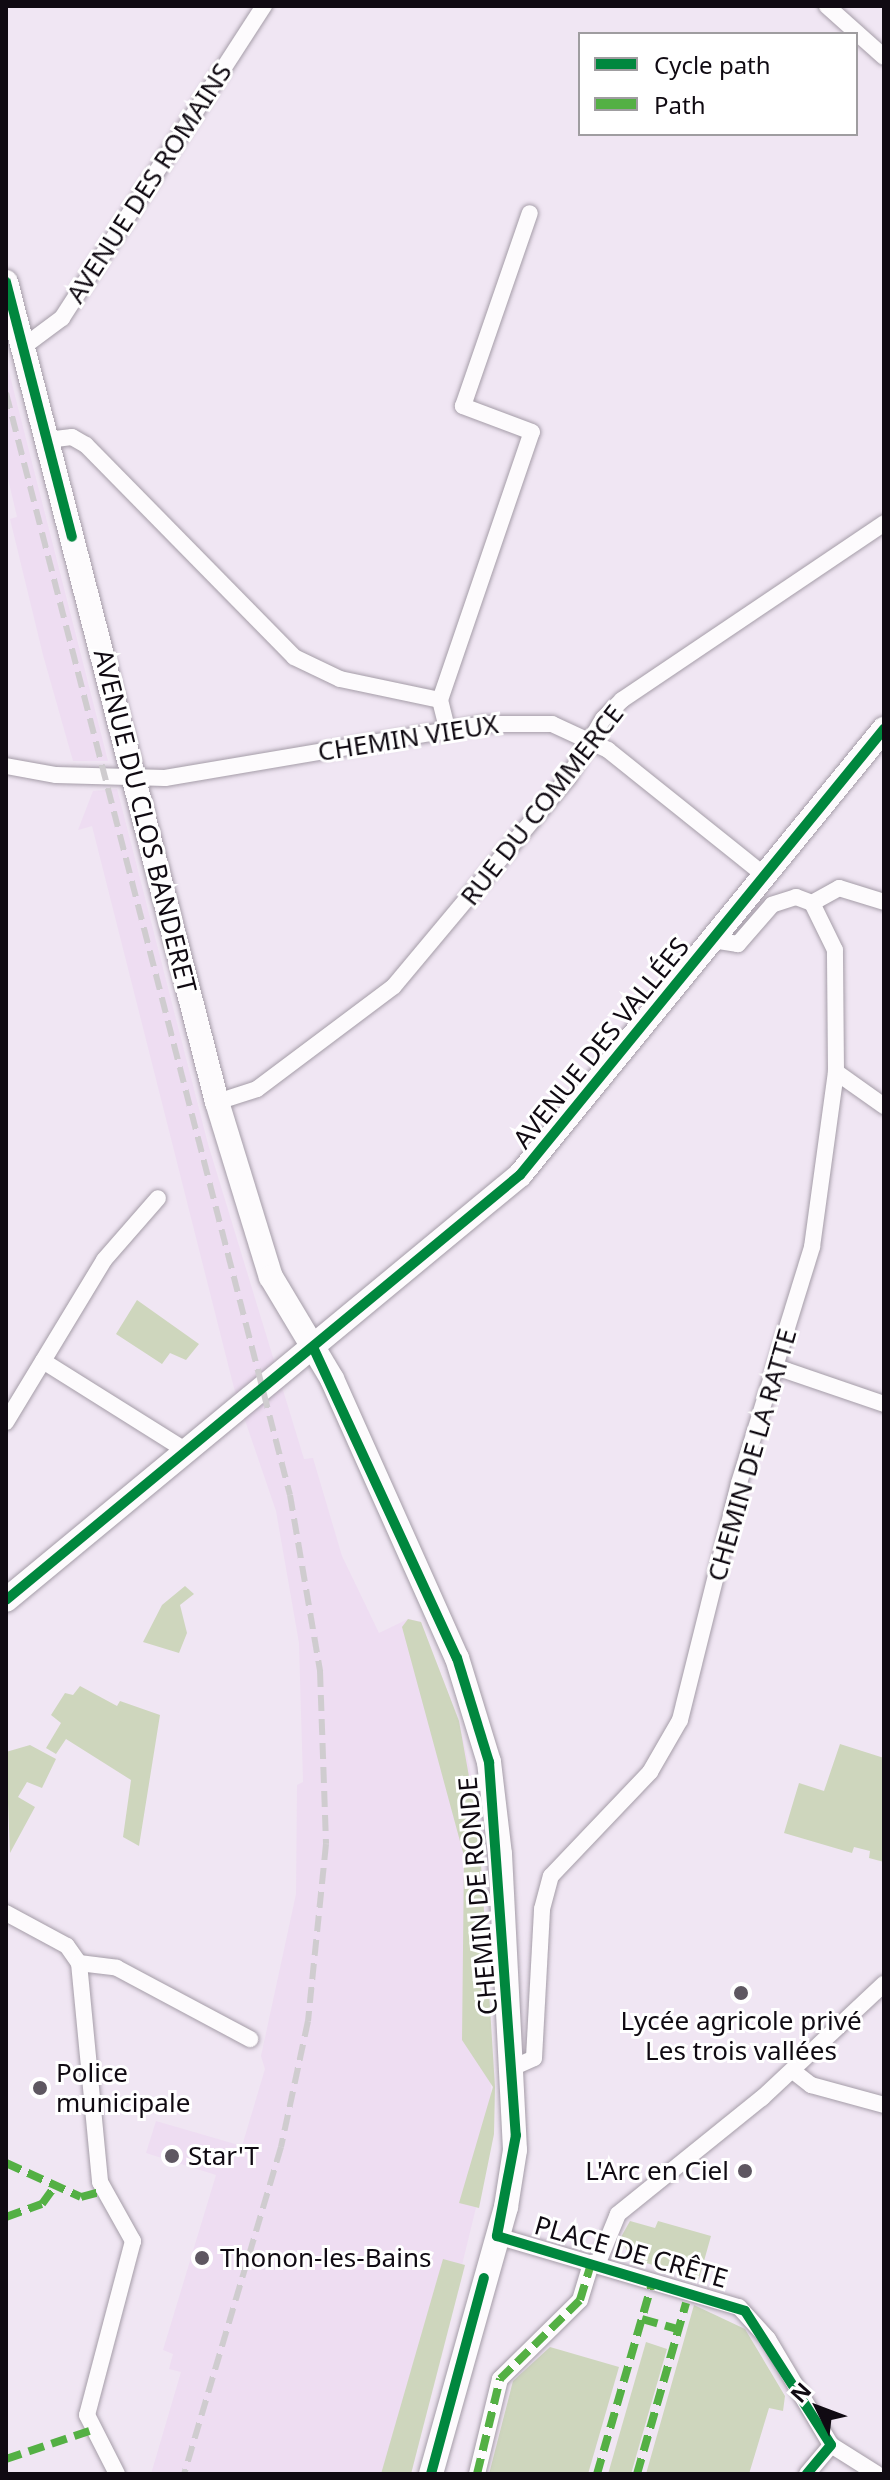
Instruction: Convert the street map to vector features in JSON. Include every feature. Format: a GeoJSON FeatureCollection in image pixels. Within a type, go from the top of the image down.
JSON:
{"type":"FeatureCollection","features":[{"type":"Feature","properties":{"kind":"main road","name":"AVENUE DU CLOS BANDERET"},"geometry":{"type":"LineString","coordinates":[[6,282],[217,1102],[277,1290],[313,1347]]}},
{"type":"Feature","properties":{"kind":"main road","name":"AVENUE DES VALLÉES"},"geometry":{"type":"LineString","coordinates":[[6,1600],[188,1452],[546,1149],[884,729]]}},
{"type":"Feature","properties":{"kind":"main road","name":"CHEMIN DE RONDE"},"geometry":{"type":"LineString","coordinates":[[313,1347],[457,1658],[478,1719],[498,1823],[515,2150],[497,2236],[431,2474]]}},
{"type":"Feature","properties":{"kind":"street","name":"AVENUE DES ROMAINS"},"geometry":{"type":"LineString","coordinates":[[23,347],[62,318],[264,6]]}},
{"type":"Feature","properties":{"kind":"street"},"geometry":{"type":"LineString","coordinates":[[827,6],[856,32]]}},
{"type":"Feature","properties":{"kind":"street"},"geometry":{"type":"LineString","coordinates":[[858,34],[884,57]]}},
{"type":"Feature","properties":{"kind":"street"},"geometry":{"type":"LineString","coordinates":[[447,729],[440,700],[532,432],[463,406],[530,213]]}},
{"type":"Feature","properties":{"kind":"street"},"geometry":{"type":"LineString","coordinates":[[47,440],[72,437],[86,445],[294,657],[340,679],[440,700]]}},
{"type":"Feature","properties":{"kind":"street","name":"RUE DU COMMERCE"},"geometry":{"type":"LineString","coordinates":[[217,1102],[257,1089],[394,986],[568,778],[622,700],[884,523]]}},
{"type":"Feature","properties":{"kind":"street","name":"CHEMIN VIEUX"},"geometry":{"type":"LineString","coordinates":[[6,766],[56,775],[190,775],[447,729],[536,723],[592,741],[764,875]]}},
{"type":"Feature","properties":{"kind":"street"},"geometry":{"type":"LineString","coordinates":[[714,940],[738,944],[783,896],[812,903],[839,888],[884,902]]}},
{"type":"Feature","properties":{"kind":"street","name":"CHEMIN DE LA RATTE"},"geometry":{"type":"LineString","coordinates":[[512,2068],[534,2058],[542,1909],[551,1876],[650,1772],[680,1720],[739,1483],[812,1247],[836,1072],[839,964],[812,903]]}},
{"type":"Feature","properties":{"kind":"street"},"geometry":{"type":"LineString","coordinates":[[836,1072],[884,1106]]}},
{"type":"Feature","properties":{"kind":"street"},"geometry":{"type":"LineString","coordinates":[[6,1422],[111,1250],[158,1198]]}},
{"type":"Feature","properties":{"kind":"street"},"geometry":{"type":"LineString","coordinates":[[43,1361],[188,1452]]}},
{"type":"Feature","properties":{"kind":"street"},"geometry":{"type":"LineString","coordinates":[[776,1367],[884,1404]]}},
{"type":"Feature","properties":{"kind":"street"},"geometry":{"type":"LineString","coordinates":[[6,1913],[67,1946],[79,1963],[103,2191],[133,2241],[87,2415],[117,2474]]}},
{"type":"Feature","properties":{"kind":"street"},"geometry":{"type":"LineString","coordinates":[[79,1963],[117,1968],[250,2039]]}},
{"type":"Feature","properties":{"kind":"street"},"geometry":{"type":"LineString","coordinates":[[594,2264],[618,2214],[793,2071],[884,1984]]}},
{"type":"Feature","properties":{"kind":"street"},"geometry":{"type":"LineString","coordinates":[[793,2071],[811,2085],[884,2105]]}},
{"type":"Feature","properties":{"kind":"street","name":"PLACE DE CRÊTE"},"geometry":{"type":"LineString","coordinates":[[497,2236],[745,2311],[831,2445]]}},
{"type":"Feature","properties":{"kind":"street","name":"PLACE DE CRÊTE"},"geometry":{"type":"LineString","coordinates":[[477,2474],[500,2379],[580,2300],[594,2264]]}},
{"type":"Feature","properties":{"kind":"street"},"geometry":{"type":"LineString","coordinates":[[807,2474],[831,2445],[877,2474]]}},
{"type":"Feature","properties":{"kind":"shaded area"},"geometry":{"type":"Polygon","coordinates":[[[6,360],[108,761],[73,761],[43,655],[10,519],[17,517],[6,470],[6,360]]]}},
{"type":"Feature","properties":{"kind":"shaded area"},"geometry":{"type":"Polygon","coordinates":[[[117,789],[208,1144],[304,1459],[313,1458],[342,1556],[379,1633],[408,1619],[421,1622],[459,1721],[471,1774],[494,2134],[411,2474],[151,2474],[181,2372],[169,2369],[173,2354],[163,2350],[216,2175],[146,2153],[156,2121],[242,2146],[265,2069],[261,2056],[296,1894],[297,1785],[303,1782],[299,1643],[276,1511],[234,1388],[92,826],[78,830],[93,791],[117,789]]]}},
{"type":"Feature","properties":{"kind":"green space"},"geometry":{"type":"Polygon","coordinates":[[[137,1300],[199,1344],[186,1360],[170,1353],[162,1364],[116,1334],[137,1300]]]}},
{"type":"Feature","properties":{"kind":"green space"},"geometry":{"type":"Polygon","coordinates":[[[185,1586],[194,1594],[180,1605],[187,1633],[179,1653],[143,1642],[162,1605],[185,1586]]]}},
{"type":"Feature","properties":{"kind":"green space"},"geometry":{"type":"Polygon","coordinates":[[[408,1619],[421,1622],[459,1721],[479,1832],[495,2087],[494,2134],[479,2208],[459,2203],[493,2087],[462,2040],[464,1856],[402,1627],[408,1619]]]}},
{"type":"Feature","properties":{"kind":"green space"},"geometry":{"type":"Polygon","coordinates":[[[80,1686],[117,1706],[120,1701],[160,1715],[139,1846],[123,1837],[131,1780],[66,1739],[56,1754],[46,1748],[61,1723],[51,1715],[65,1693],[73,1695],[80,1686]]]}},
{"type":"Feature","properties":{"kind":"green space"},"geometry":{"type":"Polygon","coordinates":[[[840,1744],[884,1758],[884,1862],[869,1858],[870,1851],[854,1847],[852,1853],[784,1833],[799,1783],[824,1791],[840,1744]]]}},
{"type":"Feature","properties":{"kind":"green space"},"geometry":{"type":"Polygon","coordinates":[[[30,1745],[56,1759],[42,1788],[27,1782],[18,1797],[35,1807],[10,1853],[6,1752],[30,1745]]]}},
{"type":"Feature","properties":{"kind":"green space"},"geometry":{"type":"Polygon","coordinates":[[[630,2221],[655,2228],[658,2221],[711,2236],[699,2279],[630,2258],[621,2237],[630,2221]]]}},
{"type":"Feature","properties":{"kind":"green space"},"geometry":{"type":"Polygon","coordinates":[[[443,2259],[465,2265],[411,2474],[381,2474],[443,2259]]]}},
{"type":"Feature","properties":{"kind":"green space"},"geometry":{"type":"Polygon","coordinates":[[[694,2305],[745,2329],[785,2396],[783,2411],[769,2408],[749,2474],[646,2474],[694,2305]]]}},
{"type":"Feature","properties":{"kind":"green space"},"geometry":{"type":"Polygon","coordinates":[[[646,2342],[667,2349],[631,2474],[608,2474],[646,2342]]]}},
{"type":"Feature","properties":{"kind":"green space"},"geometry":{"type":"Polygon","coordinates":[[[550,2347],[619,2367],[588,2474],[489,2474],[513,2381],[550,2347]]]}},
{"type":"Feature","properties":{"kind":"railway"},"geometry":{"type":"LineString","coordinates":[[6,393],[290,1495],[320,1671],[326,1844],[308,2021],[281,2147],[184,2474]]}},
{"type":"Feature","properties":{"kind":"marked path"},"geometry":{"type":"LineString","coordinates":[[6,2163],[81,2197],[103,2191]]}},
{"type":"Feature","properties":{"kind":"marked path"},"geometry":{"type":"LineString","coordinates":[[6,2217],[42,2204],[55,2186]]}},
{"type":"Feature","properties":{"kind":"marked path"},"geometry":{"type":"LineString","coordinates":[[477,2474],[500,2379],[580,2300],[591,2263]]}},
{"type":"Feature","properties":{"kind":"marked path"},"geometry":{"type":"LineString","coordinates":[[597,2474],[653,2280]]}},
{"type":"Feature","properties":{"kind":"marked path"},"geometry":{"type":"LineString","coordinates":[[637,2474],[686,2303]]}},
{"type":"Feature","properties":{"kind":"marked path"},"geometry":{"type":"LineString","coordinates":[[642,2319],[678,2329]]}},
{"type":"Feature","properties":{"kind":"marked path"},"geometry":{"type":"LineString","coordinates":[[6,2459],[92,2430]]}},
{"type":"Feature","properties":{"kind":"cycle path"},"geometry":{"type":"LineString","coordinates":[[6,282],[72,537]]}},
{"type":"Feature","properties":{"kind":"cycle path"},"geometry":{"type":"LineString","coordinates":[[6,1600],[520,1175],[884,729]]}},
{"type":"Feature","properties":{"kind":"cycle path"},"geometry":{"type":"LineString","coordinates":[[313,1347],[457,1658],[489,1762],[516,2135],[497,2236],[745,2311],[831,2445],[807,2474]]}},
{"type":"Feature","properties":{"kind":"cycle path"},"geometry":{"type":"LineString","coordinates":[[431,2474],[484,2278]]}},
{"type":"Feature","properties":{"kind":"place","name":"Lycée agricole privé Les trois vallées"},"geometry":{"type":"Point","coordinates":[741,1993]}},
{"type":"Feature","properties":{"kind":"place","name":"Police municipale"},"geometry":{"type":"Point","coordinates":[40,2088]}},
{"type":"Feature","properties":{"kind":"place","name":"Star'T"},"geometry":{"type":"Point","coordinates":[172,2156]}},
{"type":"Feature","properties":{"kind":"place","name":"L'Arc en Ciel"},"geometry":{"type":"Point","coordinates":[745,2171]}},
{"type":"Feature","properties":{"kind":"place","name":"Thonon-les-Bains"},"geometry":{"type":"Point","coordinates":[202,2258]}}]}
